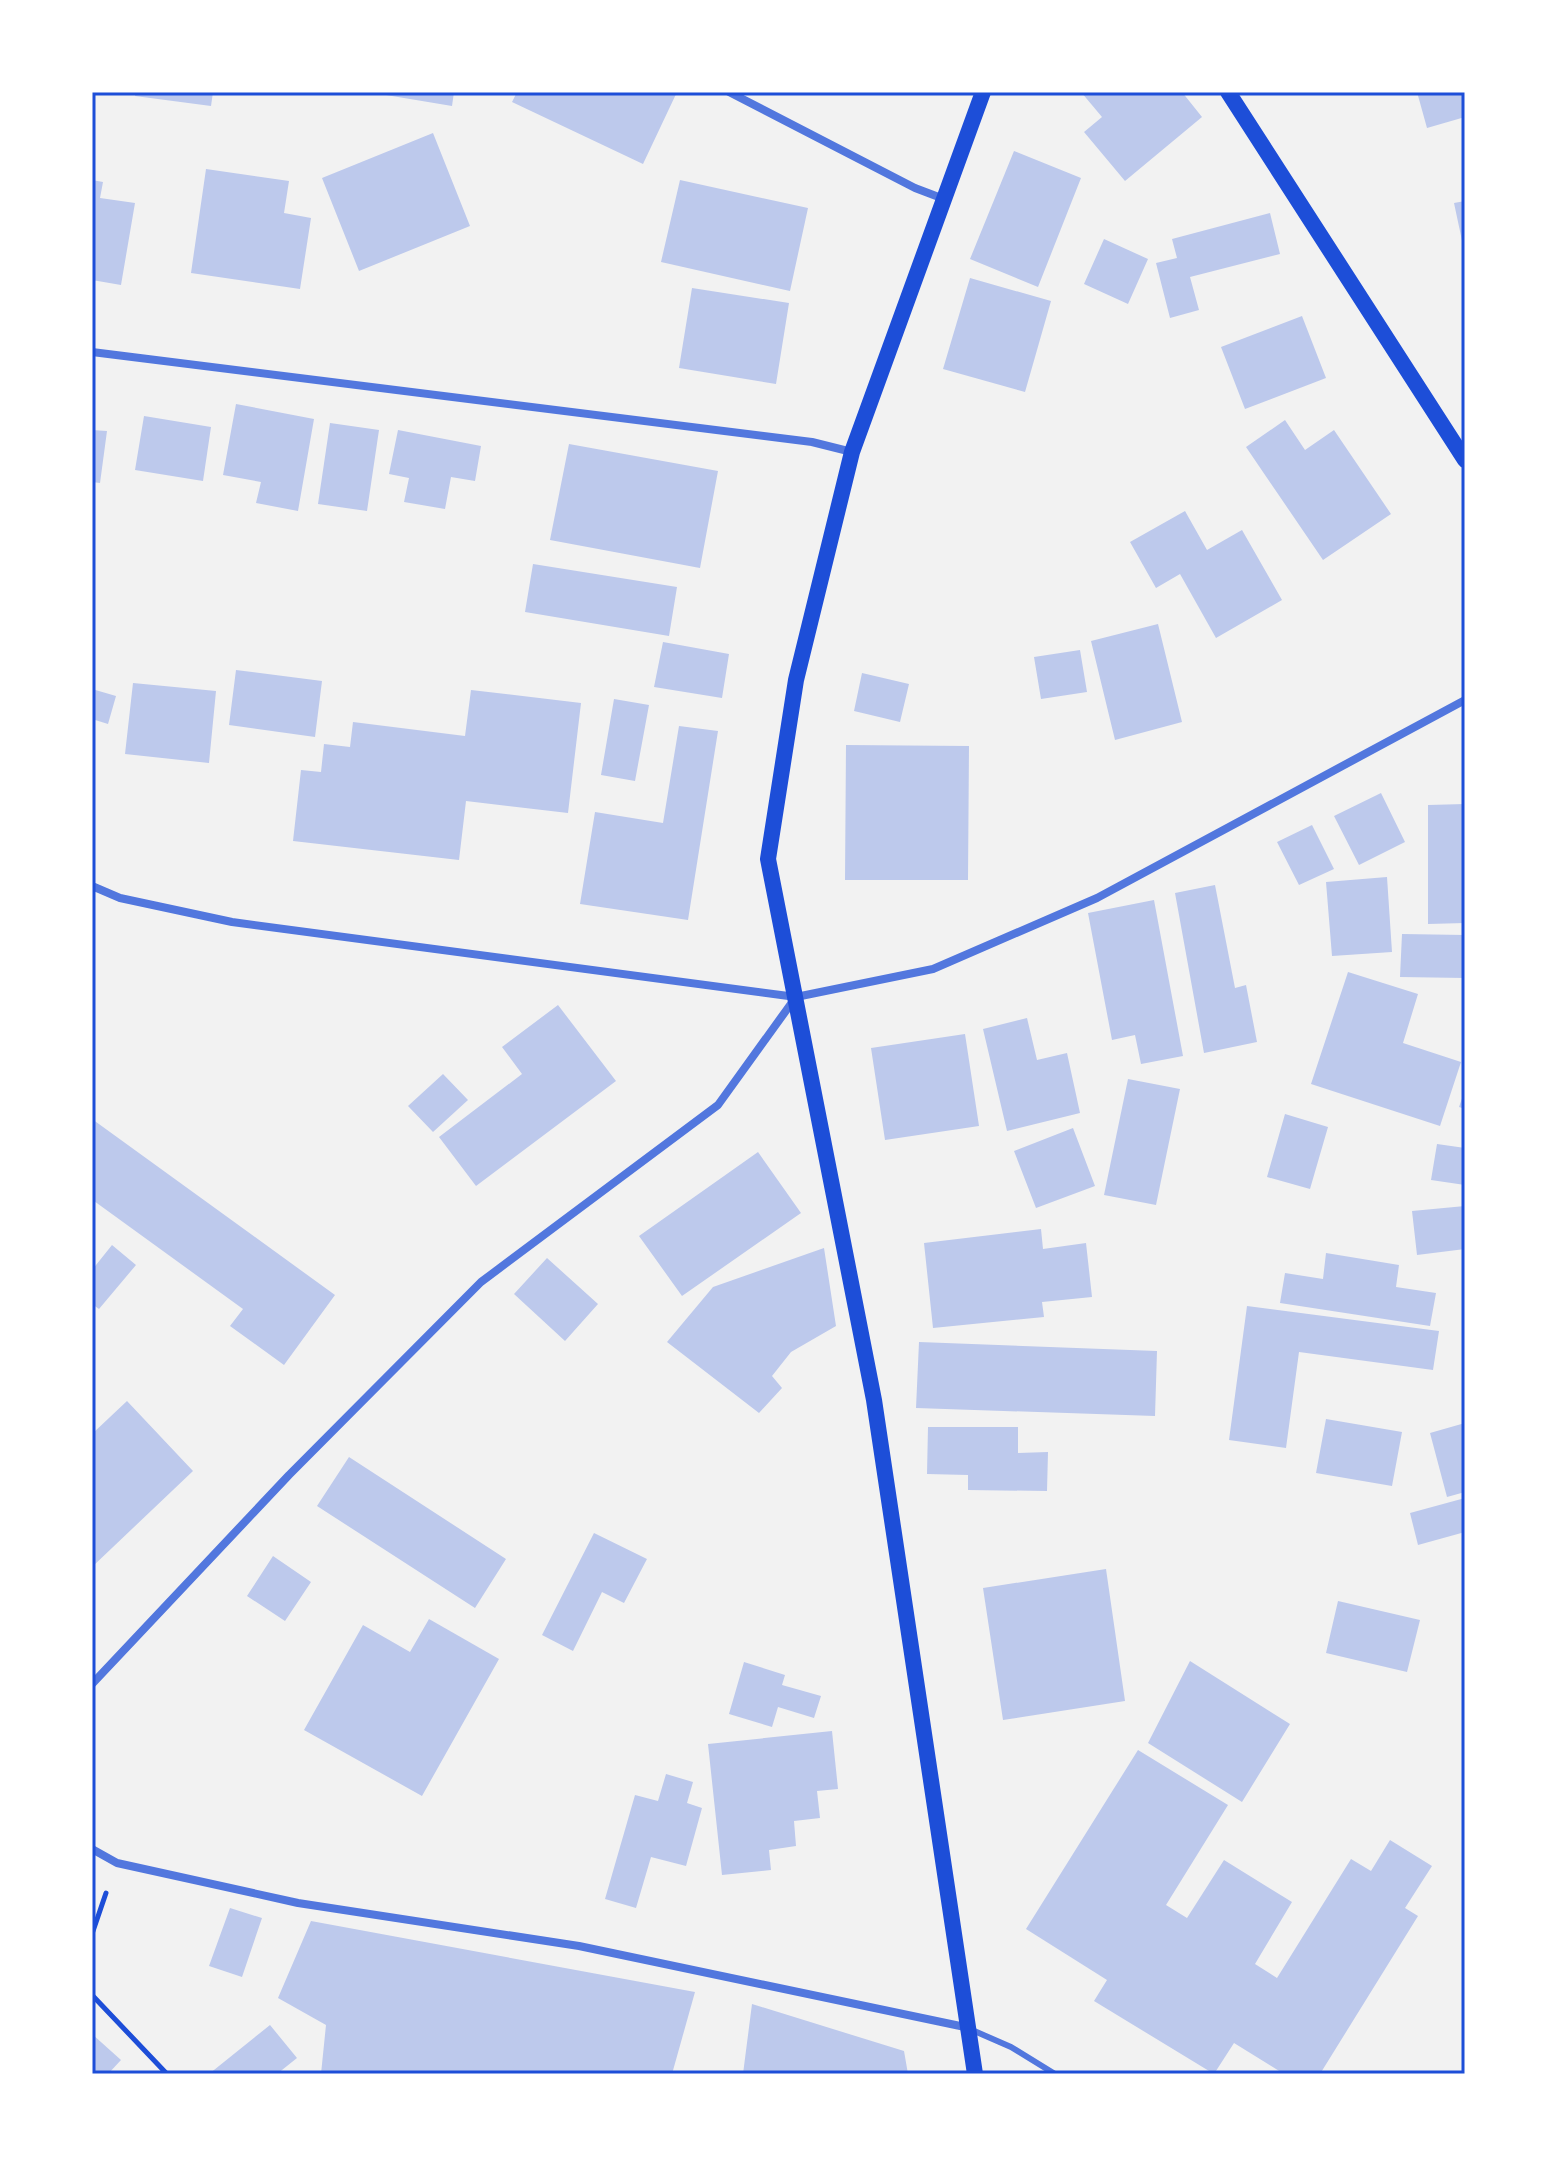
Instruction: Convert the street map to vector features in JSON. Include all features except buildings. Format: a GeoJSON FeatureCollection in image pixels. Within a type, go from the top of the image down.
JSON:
{"type":"FeatureCollection","features":[{"type":"Feature","properties":{"kind":"main road"},"geometry":{"type":"LineString","coordinates":[[975,2074],[965,2027],[874,1400],[768,859],[796,680],[852,452],[983,92]]}},
{"type":"Feature","properties":{"kind":"main road"},"geometry":{"type":"LineString","coordinates":[[1228,92],[1465,460]]}},
{"type":"Feature","properties":{"kind":"street"},"geometry":{"type":"LineString","coordinates":[[729,92],[915,188],[944,199]]}},
{"type":"Feature","properties":{"kind":"street"},"geometry":{"type":"LineString","coordinates":[[92,352],[781,438],[852,452]]}},
{"type":"Feature","properties":{"kind":"street"},"geometry":{"type":"LineString","coordinates":[[92,886],[120,898],[232,922],[796,997],[933,969],[1097,898],[1465,700]]}},
{"type":"Feature","properties":{"kind":"street"},"geometry":{"type":"LineString","coordinates":[[92,1684],[289,1475],[481,1282],[718,1105],[796,997]]}},
{"type":"Feature","properties":{"kind":"street"},"geometry":{"type":"LineString","coordinates":[[92,1849],[117,1863],[298,1903],[579,1946],[965,2027]]}},
{"type":"Feature","properties":{"kind":"lane"},"geometry":{"type":"LineString","coordinates":[[965,2027],[1011,2047],[1055,2074]]}},
{"type":"Feature","properties":{"kind":"path"},"geometry":{"type":"LineString","coordinates":[[92,1995],[167,2074]]}}]}
